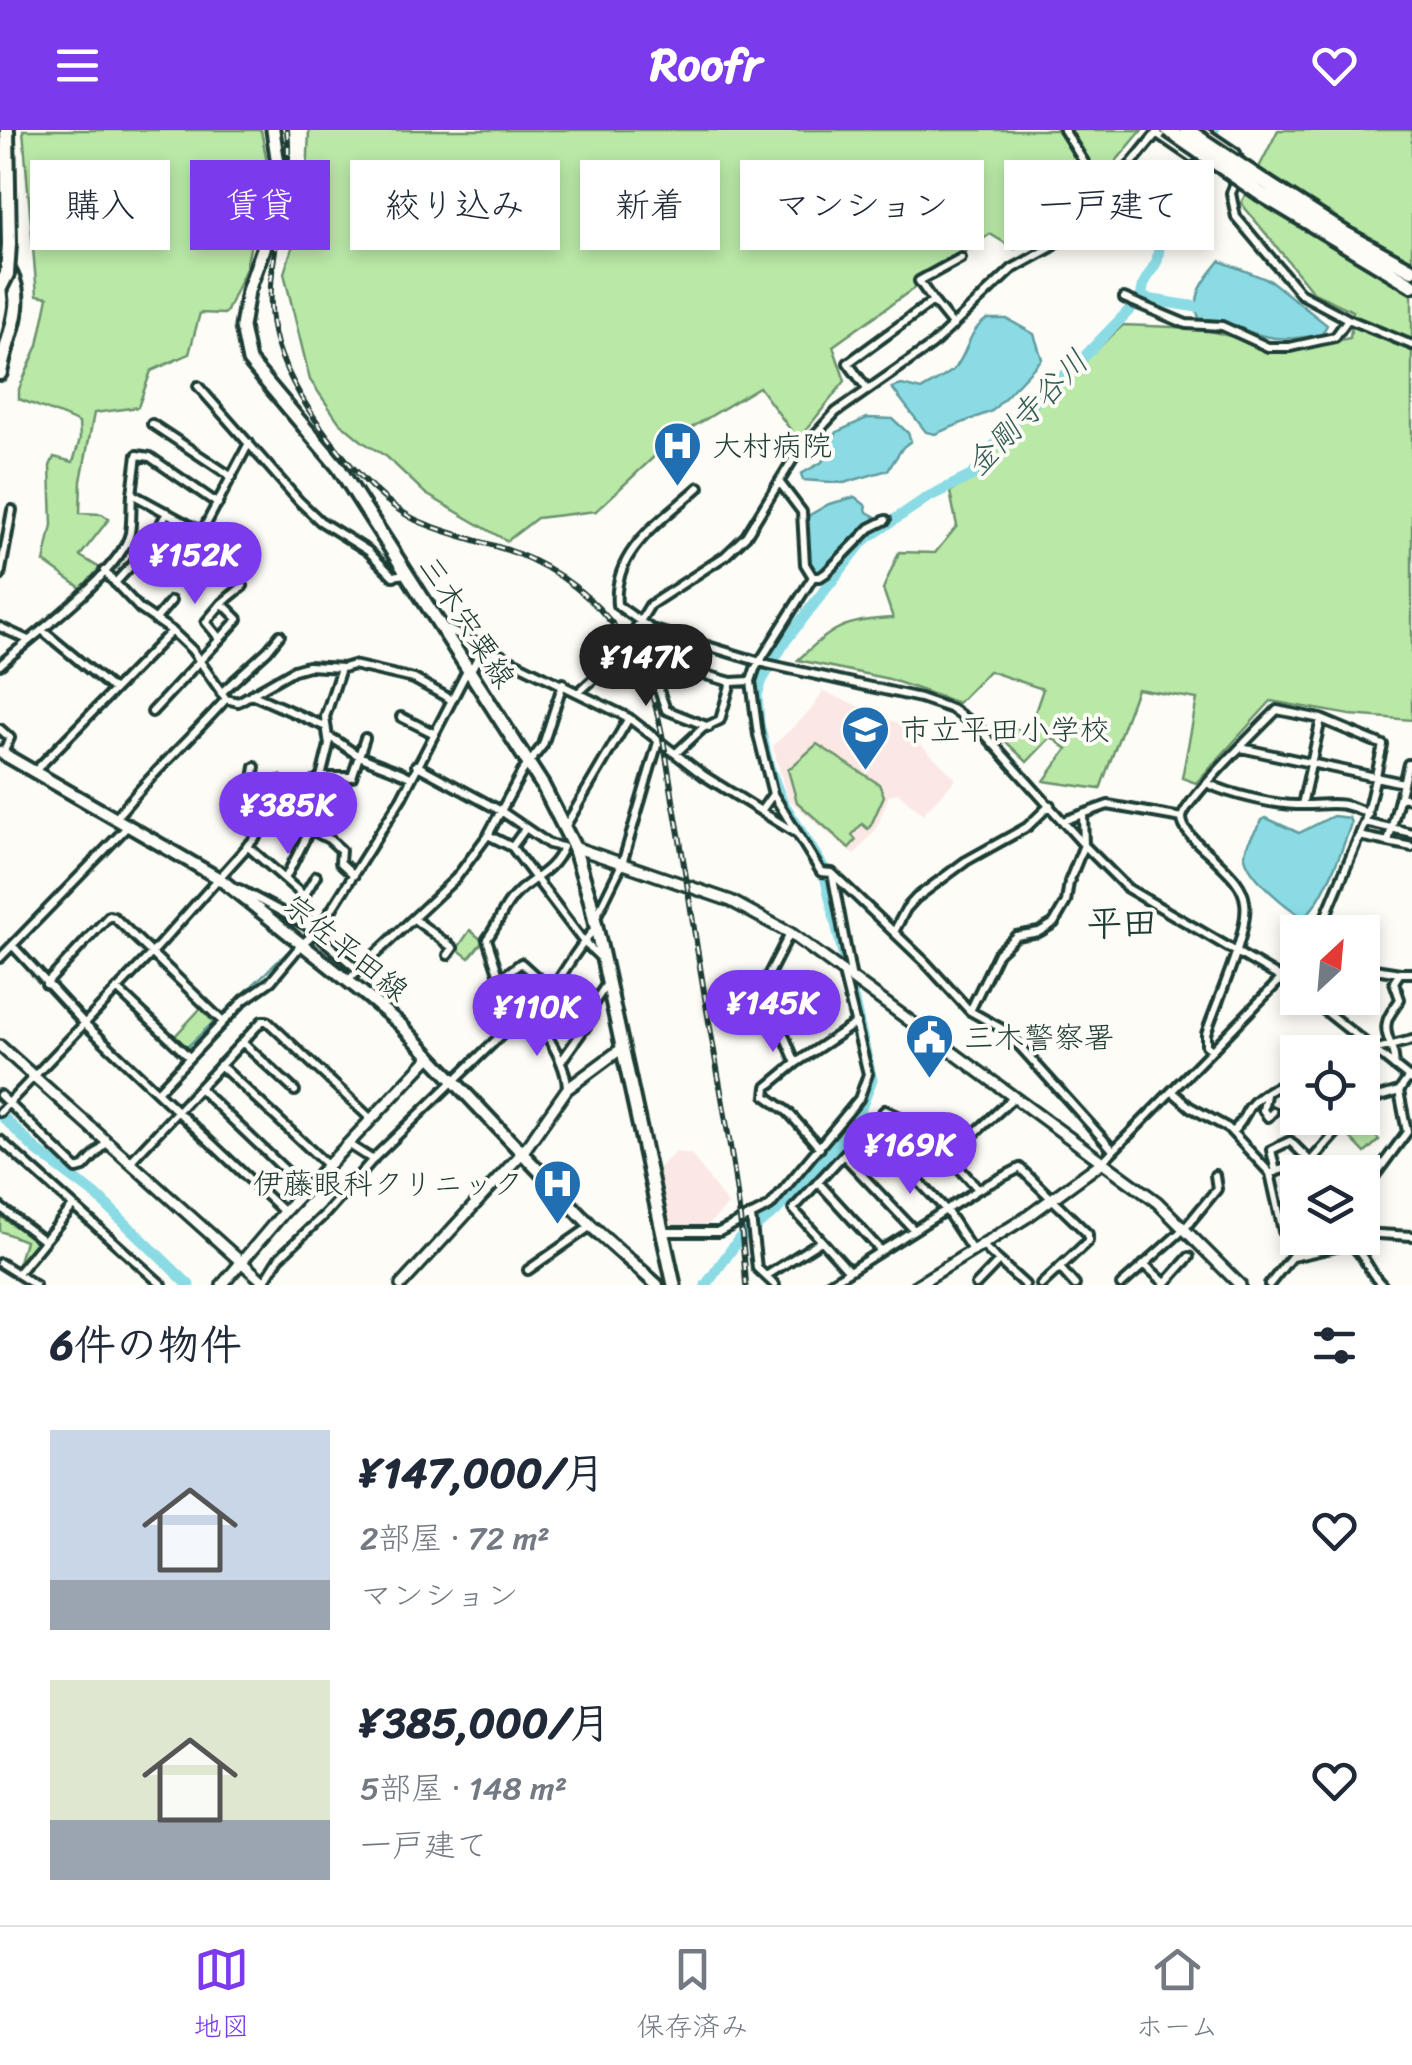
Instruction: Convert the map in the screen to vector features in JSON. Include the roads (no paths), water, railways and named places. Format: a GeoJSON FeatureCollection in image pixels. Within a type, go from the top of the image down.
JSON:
{"type":"FeatureCollection","features":[{"type":"Feature","properties":{"kind":"highway"},"geometry":{"type":"LineString","coordinates":[[0,288],[9,264],[10,244],[7,130]]}},
{"type":"Feature","properties":{"kind":"highway"},"geometry":{"type":"LineString","coordinates":[[1186,130],[1264,189],[1412,285]]}},
{"type":"Feature","properties":{"kind":"highway"},"geometry":{"type":"LineString","coordinates":[[1161,131],[1412,267]]}},
{"type":"Feature","properties":{"kind":"highway"},"geometry":{"type":"LineString","coordinates":[[0,372],[18,290],[1,260]]}},
{"type":"Feature","properties":{"kind":"main road","name":"三木宍粟線"},"geometry":{"type":"LineString","coordinates":[[274,130],[276,190],[266,240],[244,308],[244,344],[249,361],[327,451],[441,625],[565,828],[568,847],[596,923],[674,1285]]}},
{"type":"Feature","properties":{"kind":"main road","name":"宗佐平田線"},"geometry":{"type":"LineString","coordinates":[[1,753],[220,879],[347,981],[400,1024],[591,1226],[657,1285]]}},
{"type":"Feature","properties":{"kind":"street"},"geometry":{"type":"LineString","coordinates":[[1064,130],[1083,160]]}},
{"type":"Feature","properties":{"kind":"street"},"geometry":{"type":"LineString","coordinates":[[1136,160],[1161,131],[1192,157],[1203,131],[1236,153],[1241,170],[1231,192],[1232,206],[1248,235],[1301,294],[1348,319],[1412,345]]}},
{"type":"Feature","properties":{"kind":"street"},"geometry":{"type":"LineString","coordinates":[[579,692],[619,656],[650,605],[725,556],[753,526],[813,434],[836,412],[932,345],[1000,278],[1047,250]]}},
{"type":"Feature","properties":{"kind":"street"},"geometry":{"type":"LineString","coordinates":[[953,326],[919,282],[961,258]]}},
{"type":"Feature","properties":{"kind":"street"},"geometry":{"type":"LineString","coordinates":[[1124,298],[1186,324],[1222,326],[1268,347],[1335,338],[1348,319]]}},
{"type":"Feature","properties":{"kind":"street"},"geometry":{"type":"LineString","coordinates":[[867,389],[848,363],[933,300]]}},
{"type":"Feature","properties":{"kind":"street"},"geometry":{"type":"LineString","coordinates":[[198,386],[320,521],[368,551],[393,576],[406,574]]}},
{"type":"Feature","properties":{"kind":"street"},"geometry":{"type":"LineString","coordinates":[[152,424],[232,478]]}},
{"type":"Feature","properties":{"kind":"street"},"geometry":{"type":"LineString","coordinates":[[192,575],[193,554],[202,532],[248,444]]}},
{"type":"Feature","properties":{"kind":"street"},"geometry":{"type":"LineString","coordinates":[[0,665],[43,631],[104,571],[130,536],[137,455],[150,458],[218,504]]}},
{"type":"Feature","properties":{"kind":"street"},"geometry":{"type":"LineString","coordinates":[[780,483],[802,512],[805,564],[812,577]]}},
{"type":"Feature","properties":{"kind":"street"},"geometry":{"type":"LineString","coordinates":[[699,486],[628,554],[618,576],[617,605],[651,628],[760,662],[920,698],[952,709],[980,729],[1126,888],[1280,977]]}},
{"type":"Feature","properties":{"kind":"street"},"geometry":{"type":"LineString","coordinates":[[132,494],[202,532]]}},
{"type":"Feature","properties":{"kind":"street"},"geometry":{"type":"LineString","coordinates":[[0,576],[4,526],[12,510]]}},
{"type":"Feature","properties":{"kind":"street"},"geometry":{"type":"LineString","coordinates":[[115,583],[150,545],[167,512]]}},
{"type":"Feature","properties":{"kind":"street"},"geometry":{"type":"LineString","coordinates":[[812,577],[826,573],[870,528],[886,520]]}},
{"type":"Feature","properties":{"kind":"street"},"geometry":{"type":"LineString","coordinates":[[104,571],[172,631],[224,696],[238,702],[294,670],[359,665],[414,679],[452,700]]}},
{"type":"Feature","properties":{"kind":"street"},"geometry":{"type":"LineString","coordinates":[[750,681],[812,577]]}},
{"type":"Feature","properties":{"kind":"street"},"geometry":{"type":"LineString","coordinates":[[220,639],[206,622],[244,586]]}},
{"type":"Feature","properties":{"kind":"street"},"geometry":{"type":"LineString","coordinates":[[156,620],[171,601]]}},
{"type":"Feature","properties":{"kind":"street"},"geometry":{"type":"LineString","coordinates":[[152,712],[238,619],[222,603]]}},
{"type":"Feature","properties":{"kind":"street"},"geometry":{"type":"LineString","coordinates":[[441,625],[629,718],[703,775],[797,834]]}},
{"type":"Feature","properties":{"kind":"street"},"geometry":{"type":"LineString","coordinates":[[0,627],[28,640]]}},
{"type":"Feature","properties":{"kind":"street"},"geometry":{"type":"LineString","coordinates":[[43,631],[113,689]]}},
{"type":"Feature","properties":{"kind":"street"},"geometry":{"type":"LineString","coordinates":[[35,772],[172,631]]}},
{"type":"Feature","properties":{"kind":"street"},"geometry":{"type":"LineString","coordinates":[[631,634],[648,659],[666,710],[709,727]]}},
{"type":"Feature","properties":{"kind":"street"},"geometry":{"type":"LineString","coordinates":[[116,818],[146,780],[191,738],[280,635]]}},
{"type":"Feature","properties":{"kind":"street"},"geometry":{"type":"LineString","coordinates":[[157,1092],[316,932],[402,798],[433,734],[484,646]]}},
{"type":"Feature","properties":{"kind":"street"},"geometry":{"type":"LineString","coordinates":[[648,659],[730,682],[750,681]]}},
{"type":"Feature","properties":{"kind":"street"},"geometry":{"type":"LineString","coordinates":[[321,777],[329,737],[324,726],[342,668]]}},
{"type":"Feature","properties":{"kind":"street"},"geometry":{"type":"LineString","coordinates":[[750,681],[773,794],[821,872],[832,873],[970,1011],[1006,1031],[1113,1150]]}},
{"type":"Feature","properties":{"kind":"street"},"geometry":{"type":"LineString","coordinates":[[676,753],[720,720],[730,682]]}},
{"type":"Feature","properties":{"kind":"street"},"geometry":{"type":"LineString","coordinates":[[347,981],[456,878],[488,834],[528,764],[544,745],[563,683]]}},
{"type":"Feature","properties":{"kind":"street"},"geometry":{"type":"LineString","coordinates":[[250,694],[324,726]]}},
{"type":"Feature","properties":{"kind":"street"},"geometry":{"type":"LineString","coordinates":[[1212,1050],[1206,1045],[1206,1034],[1245,917],[1243,892],[1183,825],[1182,818],[1192,798],[1277,710],[1321,719],[1383,746],[1367,818],[1326,915]]}},
{"type":"Feature","properties":{"kind":"street"},"geometry":{"type":"LineString","coordinates":[[401,717],[433,734]]}},
{"type":"Feature","properties":{"kind":"street"},"geometry":{"type":"LineString","coordinates":[[565,828],[629,718]]}},
{"type":"Feature","properties":{"kind":"street"},"geometry":{"type":"LineString","coordinates":[[1302,805],[1321,719]]}},
{"type":"Feature","properties":{"kind":"street"},"geometry":{"type":"LineString","coordinates":[[0,729],[10,738],[1,753]]}},
{"type":"Feature","properties":{"kind":"street"},"geometry":{"type":"LineString","coordinates":[[329,737],[344,743],[360,757],[410,777]]}},
{"type":"Feature","properties":{"kind":"street"},"geometry":{"type":"LineString","coordinates":[[4,1107],[152,953],[298,791],[321,777],[352,777],[366,738]]}},
{"type":"Feature","properties":{"kind":"street"},"geometry":{"type":"LineString","coordinates":[[532,1018],[554,992],[596,923],[622,864],[658,742]]}},
{"type":"Feature","properties":{"kind":"street"},"geometry":{"type":"LineString","coordinates":[[1240,748],[1403,783]]}},
{"type":"Feature","properties":{"kind":"street"},"geometry":{"type":"LineString","coordinates":[[1388,842],[1408,764],[1412,765]]}},
{"type":"Feature","properties":{"kind":"street"},"geometry":{"type":"LineString","coordinates":[[416,766],[501,812],[549,844],[731,901],[790,933],[1157,1202],[1240,1285]]}},
{"type":"Feature","properties":{"kind":"street"},"geometry":{"type":"LineString","coordinates":[[255,767],[253,779],[268,794],[277,812],[310,828],[341,850],[340,862],[354,876]]}},
{"type":"Feature","properties":{"kind":"street"},"geometry":{"type":"LineString","coordinates":[[268,794],[280,780]]}},
{"type":"Feature","properties":{"kind":"street"},"geometry":{"type":"LineString","coordinates":[[1209,784],[1302,805],[1336,802],[1391,829],[1412,833]]}},
{"type":"Feature","properties":{"kind":"street"},"geometry":{"type":"LineString","coordinates":[[760,811],[773,794]]}},
{"type":"Feature","properties":{"kind":"street"},"geometry":{"type":"LineString","coordinates":[[1400,796],[1412,799]]}},
{"type":"Feature","properties":{"kind":"street"},"geometry":{"type":"LineString","coordinates":[[894,932],[906,909],[937,881],[1027,828],[1050,805]]}},
{"type":"Feature","properties":{"kind":"street"},"geometry":{"type":"LineString","coordinates":[[1063,821],[1108,805],[1182,818]]}},
{"type":"Feature","properties":{"kind":"street"},"geometry":{"type":"LineString","coordinates":[[285,879],[310,828],[327,807]]}},
{"type":"Feature","properties":{"kind":"street"},"geometry":{"type":"LineString","coordinates":[[970,1011],[998,953],[1016,936],[1040,932],[1054,923],[1069,897],[1069,882],[1084,845],[1082,814]]}},
{"type":"Feature","properties":{"kind":"street"},"geometry":{"type":"LineString","coordinates":[[0,958],[129,825]]}},
{"type":"Feature","properties":{"kind":"street"},"geometry":{"type":"LineString","coordinates":[[512,847],[524,830]]}},
{"type":"Feature","properties":{"kind":"street"},"geometry":{"type":"LineString","coordinates":[[488,834],[512,847],[583,941],[603,960]]}},
{"type":"Feature","properties":{"kind":"street"},"geometry":{"type":"LineString","coordinates":[[1358,836],[1412,847]]}},
{"type":"Feature","properties":{"kind":"street"},"geometry":{"type":"LineString","coordinates":[[247,846],[304,896]]}},
{"type":"Feature","properties":{"kind":"street"},"geometry":{"type":"LineString","coordinates":[[519,1016],[500,979],[486,938],[501,922],[508,904],[534,879],[556,866],[568,847]]}},
{"type":"Feature","properties":{"kind":"street"},"geometry":{"type":"LineString","coordinates":[[832,873],[852,979]]}},
{"type":"Feature","properties":{"kind":"street"},"geometry":{"type":"LineString","coordinates":[[306,925],[304,896],[316,876]]}},
{"type":"Feature","properties":{"kind":"street"},"geometry":{"type":"LineString","coordinates":[[220,879],[306,925],[357,969]]}},
{"type":"Feature","properties":{"kind":"street"},"geometry":{"type":"LineString","coordinates":[[46,984],[109,916],[223,1022]]}},
{"type":"Feature","properties":{"kind":"street"},"geometry":{"type":"LineString","coordinates":[[414,919],[452,948],[448,955]]}},
{"type":"Feature","properties":{"kind":"street"},"geometry":{"type":"LineString","coordinates":[[790,933],[765,984],[796,1063]]}},
{"type":"Feature","properties":{"kind":"street"},"geometry":{"type":"LineString","coordinates":[[13,946],[84,1024],[284,1212]]}},
{"type":"Feature","properties":{"kind":"street"},"geometry":{"type":"LineString","coordinates":[[500,979],[521,964],[554,992]]}},
{"type":"Feature","properties":{"kind":"street"},"geometry":{"type":"LineString","coordinates":[[1380,970],[1412,974]]}},
{"type":"Feature","properties":{"kind":"street"},"geometry":{"type":"LineString","coordinates":[[662,1232],[719,1232],[770,1206],[859,1099],[868,1074],[843,972]]}},
{"type":"Feature","properties":{"kind":"street"},"geometry":{"type":"LineString","coordinates":[[1394,1066],[1393,1046],[1386,1030],[1400,999],[1393,986],[1400,973]]}},
{"type":"Feature","properties":{"kind":"street"},"geometry":{"type":"LineString","coordinates":[[917,1285],[1053,1199],[1101,1163],[1280,980]]}},
{"type":"Feature","properties":{"kind":"street"},"geometry":{"type":"LineString","coordinates":[[562,1060],[592,1018],[594,1002],[608,982]]}},
{"type":"Feature","properties":{"kind":"street"},"geometry":{"type":"LineString","coordinates":[[118,989],[189,1057]]}},
{"type":"Feature","properties":{"kind":"street"},"geometry":{"type":"LineString","coordinates":[[0,1046],[265,1284],[279,1258],[519,1016],[524,1013],[532,1018],[562,1060],[567,1089]]}},
{"type":"Feature","properties":{"kind":"street"},"geometry":{"type":"LineString","coordinates":[[1331,1015],[1356,1035]]}},
{"type":"Feature","properties":{"kind":"street"},"geometry":{"type":"LineString","coordinates":[[129,1163],[262,1021],[267,1021],[372,1119]]}},
{"type":"Feature","properties":{"kind":"street"},"geometry":{"type":"LineString","coordinates":[[820,1148],[788,1112],[766,1096],[766,1087],[856,1024]]}},
{"type":"Feature","properties":{"kind":"street"},"geometry":{"type":"LineString","coordinates":[[1380,1049],[1412,1040]]}},
{"type":"Feature","properties":{"kind":"street"},"geometry":{"type":"LineString","coordinates":[[242,1042],[295,1091]]}},
{"type":"Feature","properties":{"kind":"street"},"geometry":{"type":"LineString","coordinates":[[401,1285],[524,1152],[567,1089],[622,1048]]}},
{"type":"Feature","properties":{"kind":"street"},"geometry":{"type":"LineString","coordinates":[[1380,1055],[1411,1078],[1399,1091],[1380,1097]]}},
{"type":"Feature","properties":{"kind":"street"},"geometry":{"type":"LineString","coordinates":[[222,1285],[305,1189],[432,1056]]}},
{"type":"Feature","properties":{"kind":"street"},"geometry":{"type":"LineString","coordinates":[[220,1066],[327,1166]]}},
{"type":"Feature","properties":{"kind":"street"},"geometry":{"type":"LineString","coordinates":[[1232,1132],[1244,1121],[1247,1111],[1280,1086]]}},
{"type":"Feature","properties":{"kind":"street"},"geometry":{"type":"LineString","coordinates":[[198,1088],[305,1189]]}},
{"type":"Feature","properties":{"kind":"street"},"geometry":{"type":"LineString","coordinates":[[1380,1170],[1410,1134],[1399,1091]]}},
{"type":"Feature","properties":{"kind":"street"},"geometry":{"type":"LineString","coordinates":[[1173,1092],[1232,1132],[1273,1173]]}},
{"type":"Feature","properties":{"kind":"street"},"geometry":{"type":"LineString","coordinates":[[1266,1094],[1262,1110],[1268,1117],[1274,1112]]}},
{"type":"Feature","properties":{"kind":"street"},"geometry":{"type":"LineString","coordinates":[[0,1095],[4,1107],[78,1169],[106,1142]]}},
{"type":"Feature","properties":{"kind":"street"},"geometry":{"type":"LineString","coordinates":[[950,1157],[1013,1098]]}},
{"type":"Feature","properties":{"kind":"street"},"geometry":{"type":"LineString","coordinates":[[849,1271],[792,1209],[885,1110],[924,1128],[978,1189]]}},
{"type":"Feature","properties":{"kind":"street"},"geometry":{"type":"LineString","coordinates":[[868,1128],[977,1248],[999,1261],[1025,1285]]}},
{"type":"Feature","properties":{"kind":"street"},"geometry":{"type":"LineString","coordinates":[[1316,1155],[1334,1135]]}},
{"type":"Feature","properties":{"kind":"street"},"geometry":{"type":"LineString","coordinates":[[0,1140],[162,1285]]}},
{"type":"Feature","properties":{"kind":"street"},"geometry":{"type":"LineString","coordinates":[[1280,1219],[1271,1150],[1290,1142],[1304,1155]]}},
{"type":"Feature","properties":{"kind":"street"},"geometry":{"type":"LineString","coordinates":[[348,1144],[373,1160]]}},
{"type":"Feature","properties":{"kind":"street"},"geometry":{"type":"LineString","coordinates":[[843,1155],[914,1230]]}},
{"type":"Feature","properties":{"kind":"street"},"geometry":{"type":"LineString","coordinates":[[827,1285],[978,1189],[1020,1168],[1088,1234],[1088,1240],[1041,1285]]}},
{"type":"Feature","properties":{"kind":"street"},"geometry":{"type":"LineString","coordinates":[[1273,1173],[1280,1171]]}},
{"type":"Feature","properties":{"kind":"street"},"geometry":{"type":"LineString","coordinates":[[1121,1285],[1185,1228],[1217,1189],[1215,1175]]}},
{"type":"Feature","properties":{"kind":"street"},"geometry":{"type":"LineString","coordinates":[[818,1182],[881,1251]]}},
{"type":"Feature","properties":{"kind":"street"},"geometry":{"type":"LineString","coordinates":[[18,1273],[73,1206]]}},
{"type":"Feature","properties":{"kind":"street"},"geometry":{"type":"LineString","coordinates":[[0,1207],[44,1241]]}},
{"type":"Feature","properties":{"kind":"street"},"geometry":{"type":"LineString","coordinates":[[751,1216],[757,1268],[776,1285]]}},
{"type":"Feature","properties":{"kind":"street"},"geometry":{"type":"LineString","coordinates":[[528,1270],[591,1226]]}},
{"type":"Feature","properties":{"kind":"street"},"geometry":{"type":"LineString","coordinates":[[1380,1234],[1412,1236]]}},
{"type":"Feature","properties":{"kind":"street"},"geometry":{"type":"LineString","coordinates":[[766,1276],[821,1242]]}},
{"type":"Feature","properties":{"kind":"street"},"geometry":{"type":"LineString","coordinates":[[1269,1285],[1291,1255]]}},
{"type":"Feature","properties":{"kind":"street"},"geometry":{"type":"LineString","coordinates":[[1361,1255],[1382,1285]]}},
{"type":"Feature","properties":{"kind":"street"},"geometry":{"type":"LineString","coordinates":[[1144,1264],[1166,1285],[1189,1257]]}},
{"type":"Feature","properties":{"kind":"street"},"geometry":{"type":"LineString","coordinates":[[976,1285],[999,1261]]}},
{"type":"Feature","properties":{"kind":"street"},"geometry":{"type":"LineString","coordinates":[[0,1262],[35,1285]]}},
{"type":"Feature","properties":{"kind":"street"},"geometry":{"type":"LineString","coordinates":[[1060,1268],[1076,1285]]}},
{"type":"Feature","properties":{"kind":"water"},"geometry":{"type":"Polygon","coordinates":[[[1220,261],[1271,281],[1327,325],[1322,334],[1271,338],[1199,319],[1198,295],[1220,261]]]}},
{"type":"Feature","properties":{"kind":"water"},"geometry":{"type":"Polygon","coordinates":[[[987,319],[1007,319],[1034,334],[1042,359],[992,411],[935,434],[926,432],[892,388],[902,385],[921,390],[949,373],[960,361],[976,329],[987,319]]]}},
{"type":"Feature","properties":{"kind":"water"},"geometry":{"type":"Polygon","coordinates":[[[867,418],[893,419],[908,433],[911,441],[888,470],[844,483],[803,480],[801,474],[822,462],[837,432],[867,418]]]}},
{"type":"Feature","properties":{"kind":"water"},"geometry":{"type":"Polygon","coordinates":[[[855,497],[876,517],[819,573],[814,573],[807,557],[808,516],[829,504],[855,497]]]}},
{"type":"Feature","properties":{"kind":"water"},"geometry":{"type":"Polygon","coordinates":[[[1333,816],[1349,818],[1351,823],[1324,889],[1305,915],[1278,899],[1261,883],[1245,857],[1251,838],[1266,818],[1299,833],[1333,816]]]}},
{"type":"Feature","properties":{"kind":"waterway","name":"金剛寺谷川"},"geometry":{"type":"LineString","coordinates":[[706,1285],[739,1239],[776,1211],[842,1138],[857,1118],[872,1080],[823,867],[782,801],[769,767],[759,724],[757,695],[762,680],[786,640],[863,541],[928,497],[971,476],[1004,430],[1141,298],[1144,283],[1157,261],[1166,205],[1214,130]]}},
{"type":"Feature","properties":{"kind":"waterway"},"geometry":{"type":"LineString","coordinates":[[1141,298],[1197,307]]}},
{"type":"Feature","properties":{"kind":"waterway"},"geometry":{"type":"LineString","coordinates":[[90,1022],[123,989],[186,1048],[294,946]]}},
{"type":"Feature","properties":{"kind":"waterway"},"geometry":{"type":"LineString","coordinates":[[357,971],[395,1009]]}},
{"type":"Feature","properties":{"kind":"waterway"},"geometry":{"type":"LineString","coordinates":[[2,1116],[15,1100]]}},
{"type":"Feature","properties":{"kind":"waterway","name":"金剛寺谷川"},"geometry":{"type":"LineString","coordinates":[[0,1114],[36,1150],[96,1195],[189,1285]]}},
{"type":"Feature","properties":{"kind":"waterway"},"geometry":{"type":"LineString","coordinates":[[628,1251],[636,1260]]}},
{"type":"Feature","properties":{"kind":"railway"},"geometry":{"type":"LineString","coordinates":[[287,130],[286,181],[271,306],[281,356],[310,411],[350,465],[395,507],[428,525],[532,560],[575,587],[622,636],[652,694],[666,757],[734,1170],[746,1285]]}},
{"type":"Feature","properties":{"kind":"place","name":"大村病院"},"geometry":{"type":"Point","coordinates":[677,488]}},
{"type":"Feature","properties":{"kind":"place","name":"市立平田小学校"},"geometry":{"type":"Point","coordinates":[865,772]}},
{"type":"Feature","properties":{"kind":"place","name":"三木警察署"},"geometry":{"type":"Point","coordinates":[929,1080]}},
{"type":"Feature","properties":{"kind":"place","name":"伊藤眼科クリニック"},"geometry":{"type":"Point","coordinates":[558,1226]}},
{"type":"Feature","properties":{"kind":"district","name":"平田"},"geometry":{"type":"Point","coordinates":[1122,923]}}]}
